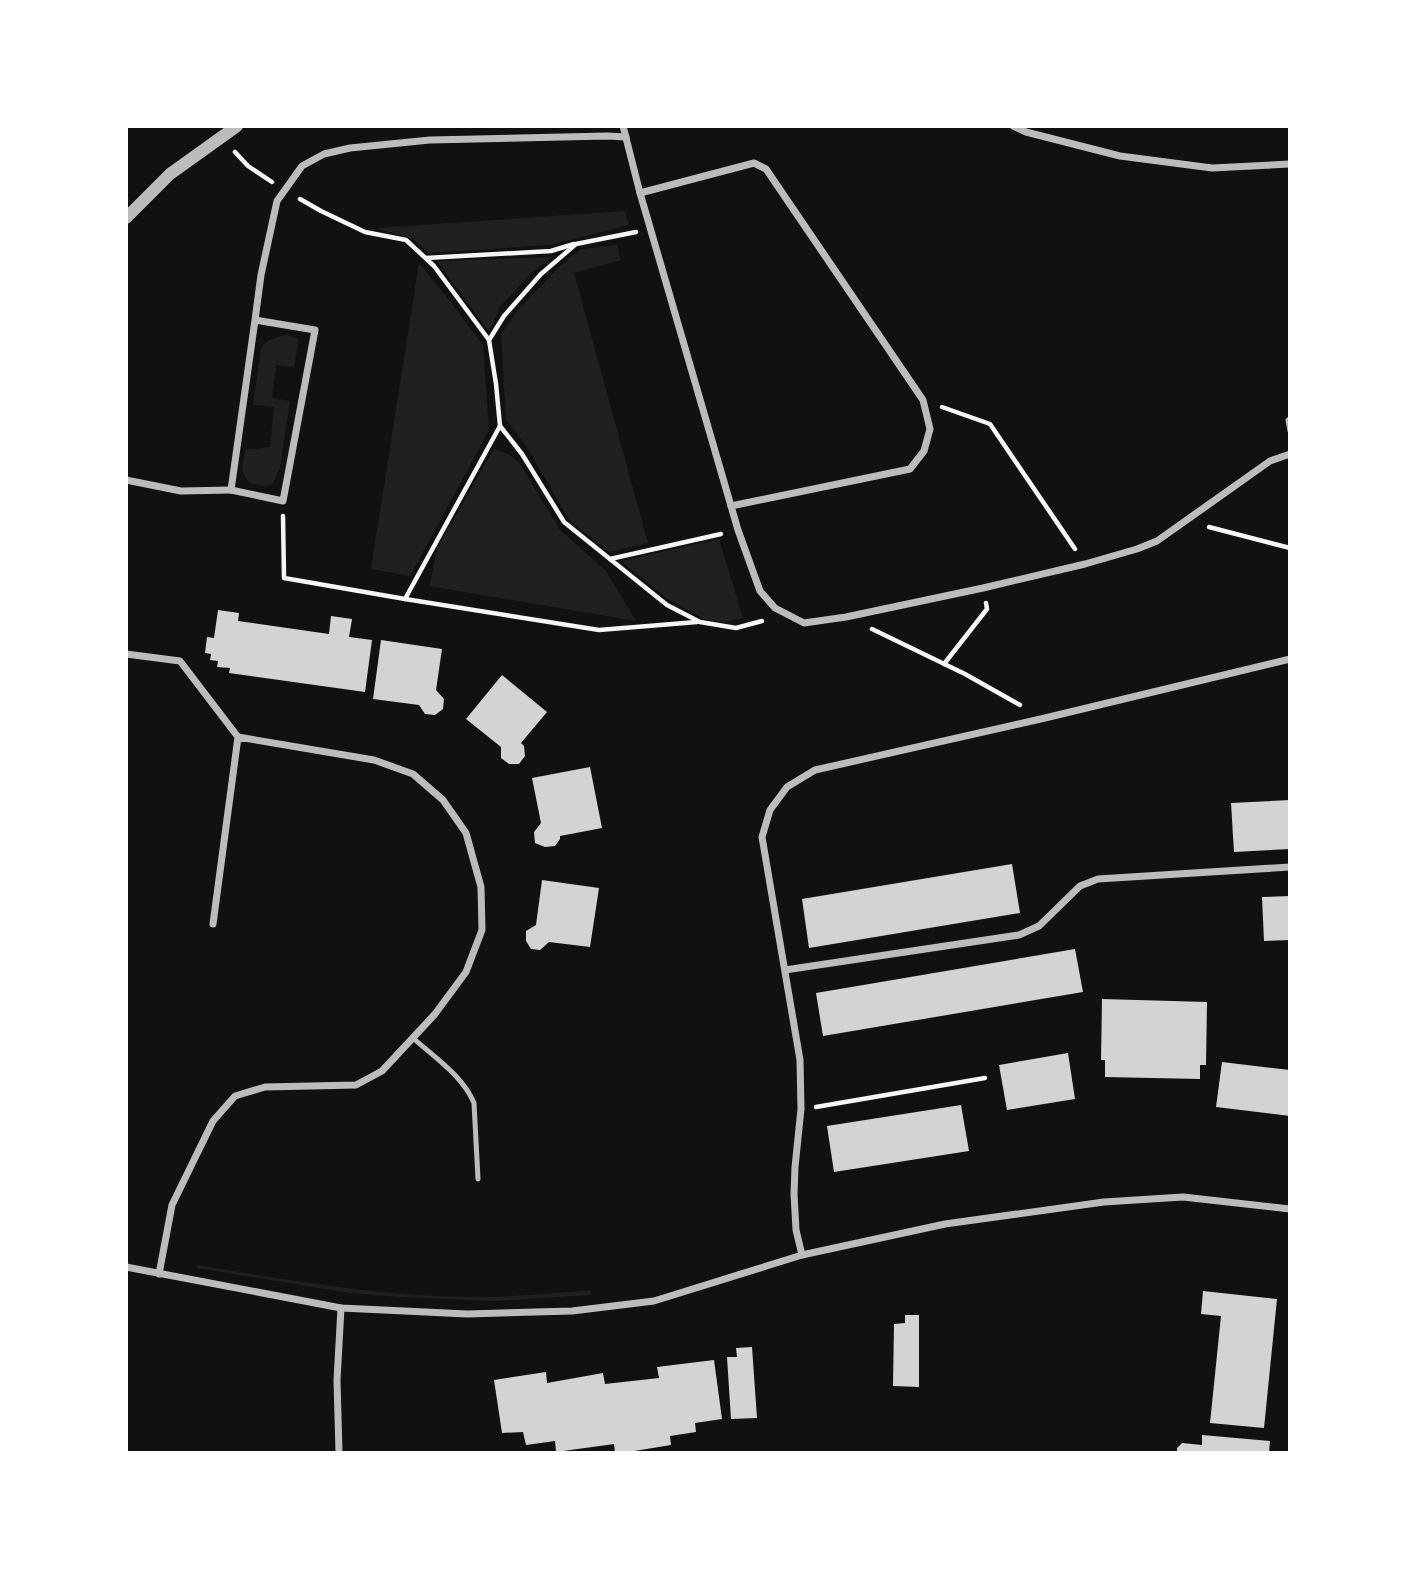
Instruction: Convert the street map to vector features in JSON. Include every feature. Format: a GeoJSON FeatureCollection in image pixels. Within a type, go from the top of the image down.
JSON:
{"type":"FeatureCollection","features":[{"type":"Feature","properties":{"kind":"street"},"geometry":{"type":"LineString","coordinates":[[126,218],[170,174],[237,126]]}},
{"type":"Feature","properties":{"kind":"street"},"geometry":{"type":"LineString","coordinates":[[624,126],[650,229],[738,530],[760,591],[775,608],[804,623],[983,588],[1137,549],[1157,541],[1270,461],[1290,454]]}},
{"type":"Feature","properties":{"kind":"street"},"geometry":{"type":"LineString","coordinates":[[1013,126],[1026,132],[1120,156],[1212,168],[1290,164]]}},
{"type":"Feature","properties":{"kind":"street"},"geometry":{"type":"LineString","coordinates":[[231,490],[261,275],[277,201],[302,166],[324,154],[350,148],[430,140],[626,137]]}},
{"type":"Feature","properties":{"kind":"street"},"geometry":{"type":"LineString","coordinates":[[640,193],[754,163],[766,169],[923,400],[930,429],[924,451],[910,468],[731,506]]}},
{"type":"Feature","properties":{"kind":"street"},"geometry":{"type":"LineString","coordinates":[[126,480],[181,491],[231,490],[283,501],[315,330],[255,320]]}},
{"type":"Feature","properties":{"kind":"street"},"geometry":{"type":"LineString","coordinates":[[126,654],[180,661],[238,737],[374,760],[413,774],[443,800],[466,832],[481,887],[482,930],[466,972],[435,1014],[382,1071],[356,1085],[265,1087],[235,1096],[214,1121],[172,1205],[159,1274]]}},
{"type":"Feature","properties":{"kind":"street"},"geometry":{"type":"LineString","coordinates":[[802,1255],[796,1230],[794,1194],[801,1109],[800,1060],[762,837],[770,810],[786,787],[815,770],[1290,659]]}},
{"type":"Feature","properties":{"kind":"street"},"geometry":{"type":"LineString","coordinates":[[213,924],[238,737]]}},
{"type":"Feature","properties":{"kind":"street"},"geometry":{"type":"LineString","coordinates":[[785,970],[1019,935],[1039,926],[1080,886],[1098,879],[1290,867]]}},
{"type":"Feature","properties":{"kind":"street"},"geometry":{"type":"LineString","coordinates":[[126,1267],[341,1308],[467,1314],[572,1311],[654,1301],[802,1255],[945,1224],[1104,1202],[1184,1197],[1290,1209]]}},
{"type":"Feature","properties":{"kind":"street"},"geometry":{"type":"LineString","coordinates":[[339,1453],[337,1380],[341,1308]]}},
{"type":"Feature","properties":{"kind":"lane"},"geometry":{"type":"LineString","coordinates":[[1290,419],[1290,431]]}},
{"type":"Feature","properties":{"kind":"lane"},"geometry":{"type":"LineString","coordinates":[[413,1038],[454,1074],[471,1096],[474,1103],[478,1179]]}},
{"type":"Feature","properties":{"kind":"path"},"geometry":{"type":"LineString","coordinates":[[222,137],[248,166],[321,211],[365,232],[406,240],[441,276],[489,340],[499,426],[405,598]]}},
{"type":"Feature","properties":{"kind":"path"},"geometry":{"type":"LineString","coordinates":[[425,258],[551,251],[650,229]]}},
{"type":"Feature","properties":{"kind":"path"},"geometry":{"type":"LineString","coordinates":[[489,340],[504,316],[541,274],[576,244]]}},
{"type":"Feature","properties":{"kind":"path"},"geometry":{"type":"LineString","coordinates":[[923,400],[989,424],[1085,564]]}},
{"type":"Feature","properties":{"kind":"path"},"geometry":{"type":"LineString","coordinates":[[499,426],[522,454],[564,522],[667,605],[700,622]]}},
{"type":"Feature","properties":{"kind":"path"},"geometry":{"type":"LineString","coordinates":[[283,501],[284,578],[599,631],[700,622],[736,628],[760,622],[775,608]]}},
{"type":"Feature","properties":{"kind":"path"},"geometry":{"type":"LineString","coordinates":[[1185,521],[1290,548]]}},
{"type":"Feature","properties":{"kind":"path"},"geometry":{"type":"LineString","coordinates":[[609,559],[738,530]]}},
{"type":"Feature","properties":{"kind":"path"},"geometry":{"type":"LineString","coordinates":[[944,664],[987,609]]}},
{"type":"Feature","properties":{"kind":"path"},"geometry":{"type":"LineString","coordinates":[[884,635],[1012,701]]}},
{"type":"Feature","properties":{"kind":"path"},"geometry":{"type":"LineString","coordinates":[[801,1109],[985,1078]]}},
{"type":"Feature","properties":{"kind":"shaded area"},"geometry":{"type":"Polygon","coordinates":[[[625,211],[629,225],[550,245],[429,253],[413,239],[377,228],[625,211]]]}},
{"type":"Feature","properties":{"kind":"shaded area"},"geometry":{"type":"Polygon","coordinates":[[[617,245],[621,260],[574,273],[648,543],[609,552],[569,520],[528,449],[506,419],[501,334],[518,310],[560,266],[581,249],[617,245]]]}},
{"type":"Feature","properties":{"kind":"shaded area"},"geometry":{"type":"Polygon","coordinates":[[[553,257],[532,272],[500,307],[489,332],[437,261],[553,257]]]}},
{"type":"Feature","properties":{"kind":"shaded area"},"geometry":{"type":"Polygon","coordinates":[[[419,263],[483,345],[489,430],[410,576],[371,569],[419,263]]]}},
{"type":"Feature","properties":{"kind":"shaded area"},"geometry":{"type":"Polygon","coordinates":[[[287,334],[299,339],[294,367],[276,365],[272,398],[290,401],[280,468],[272,484],[263,486],[249,483],[242,471],[245,450],[270,447],[274,407],[253,405],[261,348],[269,340],[287,334]]]}},
{"type":"Feature","properties":{"kind":"shaded area"},"geometry":{"type":"Polygon","coordinates":[[[494,449],[510,455],[520,464],[560,530],[606,571],[636,621],[429,586],[438,546],[494,449]]]}},
{"type":"Feature","properties":{"kind":"shaded area"},"geometry":{"type":"Polygon","coordinates":[[[719,539],[743,618],[725,622],[704,619],[666,598],[621,561],[719,539]]]}},
{"type":"Feature","properties":{"kind":"shaded area"},"geometry":{"type":"Polygon","coordinates":[[[197,1265],[400,1294],[483,1297],[591,1290],[591,1295],[494,1301],[398,1297],[350,1293],[197,1268],[197,1265]]]}},
{"type":"Feature","properties":{"kind":"building"},"geometry":{"type":"Polygon","coordinates":[[[218,610],[239,613],[238,621],[329,634],[331,616],[352,619],[349,637],[372,640],[365,692],[229,673],[230,668],[217,667],[218,661],[210,660],[211,654],[205,653],[207,637],[214,638],[218,610]]]}},
{"type":"Feature","properties":{"kind":"building"},"geometry":{"type":"Polygon","coordinates":[[[381,640],[442,649],[436,690],[444,699],[443,709],[435,715],[425,714],[419,705],[373,699],[381,640]]]}},
{"type":"Feature","properties":{"kind":"building"},"geometry":{"type":"Polygon","coordinates":[[[502,675],[547,712],[521,743],[525,756],[519,764],[509,764],[501,758],[501,747],[466,719],[502,675]]]}},
{"type":"Feature","properties":{"kind":"building"},"geometry":{"type":"Polygon","coordinates":[[[590,767],[602,828],[560,836],[555,846],[545,847],[535,843],[534,832],[541,823],[532,778],[590,767]]]}},
{"type":"Feature","properties":{"kind":"building"},"geometry":{"type":"Polygon","coordinates":[[[1290,800],[1290,849],[1234,852],[1231,803],[1290,800]]]}},
{"type":"Feature","properties":{"kind":"building"},"geometry":{"type":"Polygon","coordinates":[[[1012,864],[1020,913],[809,948],[802,899],[1012,864]]]}},
{"type":"Feature","properties":{"kind":"building"},"geometry":{"type":"Polygon","coordinates":[[[542,880],[599,888],[590,947],[549,942],[540,950],[531,949],[526,941],[526,931],[536,925],[542,880]]]}},
{"type":"Feature","properties":{"kind":"building"},"geometry":{"type":"Polygon","coordinates":[[[1290,896],[1290,940],[1264,941],[1262,897],[1290,896]]]}},
{"type":"Feature","properties":{"kind":"building"},"geometry":{"type":"Polygon","coordinates":[[[1075,949],[1083,992],[823,1036],[816,993],[1075,949]]]}},
{"type":"Feature","properties":{"kind":"building"},"geometry":{"type":"Polygon","coordinates":[[[1102,999],[1207,1002],[1206,1065],[1200,1065],[1200,1079],[1105,1077],[1105,1060],[1101,1060],[1102,999]]]}},
{"type":"Feature","properties":{"kind":"building"},"geometry":{"type":"Polygon","coordinates":[[[1068,1053],[1075,1099],[1007,1110],[999,1065],[1068,1053]]]}},
{"type":"Feature","properties":{"kind":"building"},"geometry":{"type":"Polygon","coordinates":[[[1222,1062],[1290,1070],[1290,1116],[1216,1107],[1222,1062]]]}},
{"type":"Feature","properties":{"kind":"building"},"geometry":{"type":"Polygon","coordinates":[[[961,1105],[969,1151],[834,1172],[827,1126],[961,1105]]]}},
{"type":"Feature","properties":{"kind":"building"},"geometry":{"type":"Polygon","coordinates":[[[1203,1291],[1277,1299],[1264,1428],[1210,1423],[1221,1316],[1201,1314],[1203,1291]]]}},
{"type":"Feature","properties":{"kind":"building"},"geometry":{"type":"Polygon","coordinates":[[[905,1315],[919,1315],[919,1387],[893,1386],[894,1324],[905,1323],[905,1315]]]}},
{"type":"Feature","properties":{"kind":"building"},"geometry":{"type":"Polygon","coordinates":[[[752,1347],[757,1418],[731,1419],[727,1357],[737,1357],[736,1348],[752,1347]]]}},
{"type":"Feature","properties":{"kind":"building"},"geometry":{"type":"Polygon","coordinates":[[[714,1360],[722,1419],[695,1423],[696,1432],[670,1436],[671,1445],[622,1453],[615,1453],[614,1444],[556,1452],[555,1441],[526,1445],[523,1432],[502,1433],[494,1380],[546,1372],[547,1383],[603,1373],[605,1384],[659,1378],[657,1367],[714,1360]]]}},
{"type":"Feature","properties":{"kind":"building"},"geometry":{"type":"Polygon","coordinates":[[[1202,1435],[1270,1441],[1269,1453],[1177,1453],[1177,1448],[1182,1443],[1202,1445],[1202,1435]]]}}]}
